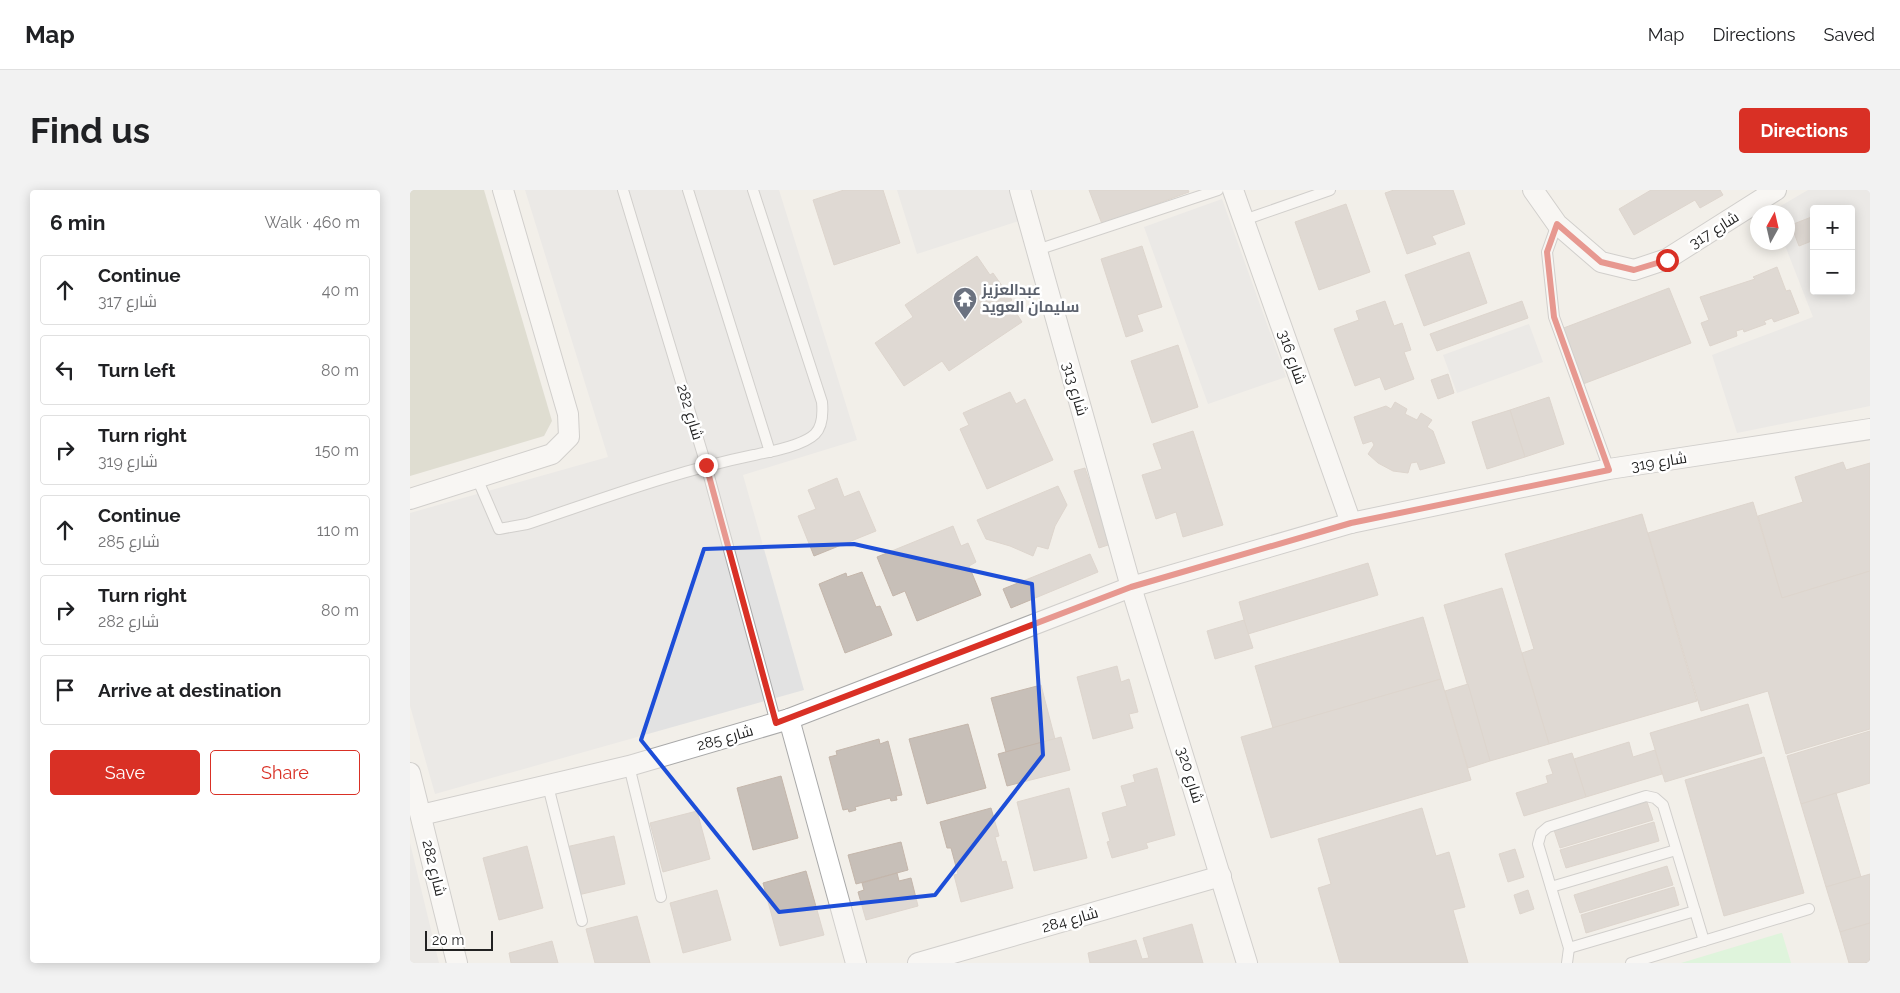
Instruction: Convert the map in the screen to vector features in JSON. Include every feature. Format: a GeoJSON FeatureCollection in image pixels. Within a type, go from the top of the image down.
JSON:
{"type":"FeatureCollection","features":[{"type":"Feature","properties":{"kind":"street"},"geometry":{"type":"LineString","coordinates":[[410,499],[552,454],[569,437],[568,414],[503,190]]}},
{"type":"Feature","properties":{"kind":"street","name":"شارع 313"},"geometry":{"type":"LineString","coordinates":[[1020,190],[1131,587]]}},
{"type":"Feature","properties":{"kind":"street","name":"شارع 316"},"geometry":{"type":"LineString","coordinates":[[1233,190],[1351,523]]}},
{"type":"Feature","properties":{"kind":"street","name":"شارع 317"},"geometry":{"type":"LineString","coordinates":[[1533,190],[1557,224],[1601,262],[1634,270],[1667,260],[1776,190]]}},
{"type":"Feature","properties":{"kind":"street","name":"شارع 319"},"geometry":{"type":"LineString","coordinates":[[1131,587],[1351,523],[1609,470],[1870,429]]}},
{"type":"Feature","properties":{"kind":"street","name":"شارع 285"},"geometry":{"type":"LineString","coordinates":[[421,815],[629,766],[783,721],[1131,587]]}},
{"type":"Feature","properties":{"kind":"street","name":"شارع 320"},"geometry":{"type":"LineString","coordinates":[[1131,587],[1247,963]]}},
{"type":"Feature","properties":{"kind":"street"},"geometry":{"type":"LineString","coordinates":[[783,721],[856,963]]}},
{"type":"Feature","properties":{"kind":"street","name":"شارع 282"},"geometry":{"type":"LineString","coordinates":[[410,773],[457,963]]}},
{"type":"Feature","properties":{"kind":"street","name":"شارع 284"},"geometry":{"type":"LineString","coordinates":[[918,963],[1221,876]]}},
{"type":"Feature","properties":{"kind":"lane","name":"شارع 282"},"geometry":{"type":"LineString","coordinates":[[623,190],[783,721]]}},
{"type":"Feature","properties":{"kind":"lane"},"geometry":{"type":"LineString","coordinates":[[688,190],[770,452]]}},
{"type":"Feature","properties":{"kind":"lane"},"geometry":{"type":"LineString","coordinates":[[478,478],[499,528],[527,524],[706,465],[770,452],[806,440],[815,434],[821,424],[822,402],[753,190]]}},
{"type":"Feature","properties":{"kind":"lane"},"geometry":{"type":"LineString","coordinates":[[1036,250],[1218,190]]}},
{"type":"Feature","properties":{"kind":"lane"},"geometry":{"type":"LineString","coordinates":[[1244,220],[1330,190]]}},
{"type":"Feature","properties":{"kind":"lane"},"geometry":{"type":"LineString","coordinates":[[1557,224],[1547,252],[1554,317],[1609,470]]}},
{"type":"Feature","properties":{"kind":"lane"},"geometry":{"type":"LineString","coordinates":[[629,766],[661,897]]}},
{"type":"Feature","properties":{"kind":"lane"},"geometry":{"type":"LineString","coordinates":[[548,786],[582,921]]}},
{"type":"Feature","properties":{"kind":"lane"},"geometry":{"type":"LineString","coordinates":[[1567,963],[1569,948],[1538,844],[1540,833],[1548,826],[1646,796],[1655,798],[1663,804],[1704,941]]}},
{"type":"Feature","properties":{"kind":"lane"},"geometry":{"type":"LineString","coordinates":[[1551,887],[1676,850]]}},
{"type":"Feature","properties":{"kind":"lane"},"geometry":{"type":"LineString","coordinates":[[1630,963],[1809,909]]}},
{"type":"Feature","properties":{"kind":"lane"},"geometry":{"type":"LineString","coordinates":[[1569,948],[1695,911]]}},
{"type":"Feature","properties":{"kind":"highlighted area"},"geometry":{"type":"Polygon","coordinates":[[[854,544],[1032,584],[1043,755],[935,895],[779,912],[641,740],[704,549],[854,544]]]}},
{"type":"Feature","properties":{"kind":"shaded area"},"geometry":{"type":"Polygon","coordinates":[[[410,190],[484,190],[552,421],[544,436],[410,476],[410,190]]]}},
{"type":"Feature","properties":{"kind":"shaded area"},"geometry":{"type":"Polygon","coordinates":[[[525,190],[779,190],[857,440],[743,475],[804,690],[435,794],[410,706],[410,513],[608,457],[525,190]]]}},
{"type":"Feature","properties":{"kind":"shaded area"},"geometry":{"type":"Polygon","coordinates":[[[897,190],[1009,190],[1019,221],[917,254],[897,190]]]}},
{"type":"Feature","properties":{"kind":"shaded area"},"geometry":{"type":"Polygon","coordinates":[[[1808,190],[1870,190],[1870,406],[1737,433],[1712,355],[1813,317],[1787,250],[1795,250],[1795,205],[1782,205],[1808,190]]]}},
{"type":"Feature","properties":{"kind":"shaded area"},"geometry":{"type":"Polygon","coordinates":[[[1222,199],[1286,377],[1208,404],[1144,227],[1222,199]]]}},
{"type":"Feature","properties":{"kind":"shaded area"},"geometry":{"type":"Polygon","coordinates":[[[1529,324],[1543,362],[1457,393],[1443,355],[1529,324]]]}},
{"type":"Feature","properties":{"kind":"shaded area"},"geometry":{"type":"Polygon","coordinates":[[[410,843],[439,963],[410,963],[410,843]]]}},
{"type":"Feature","properties":{"kind":"green space"},"geometry":{"type":"Polygon","coordinates":[[[1781,933],[1791,963],[1681,963],[1781,933]]]}},
{"type":"Feature","properties":{"kind":"building"},"geometry":{"type":"Polygon","coordinates":[[[844,190],[883,190],[900,243],[834,265],[813,200],[844,190]]]}},
{"type":"Feature","properties":{"kind":"building"},"geometry":{"type":"Polygon","coordinates":[[[1089,190],[1188,190],[1189,192],[1102,224],[1089,190]]]}},
{"type":"Feature","properties":{"kind":"building"},"geometry":{"type":"Polygon","coordinates":[[[1394,190],[1453,190],[1465,224],[1432,236],[1436,244],[1407,254],[1385,193],[1394,190]]]}},
{"type":"Feature","properties":{"kind":"building"},"geometry":{"type":"Polygon","coordinates":[[[1651,190],[1720,190],[1723,195],[1700,208],[1695,200],[1634,235],[1619,209],[1651,190]]]}},
{"type":"Feature","properties":{"kind":"building"},"geometry":{"type":"Polygon","coordinates":[[[1346,204],[1370,272],[1319,290],[1295,222],[1346,204]]]}},
{"type":"Feature","properties":{"kind":"building"},"geometry":{"type":"Polygon","coordinates":[[[1810,218],[1810,242],[1799,246],[1795,236],[1795,223],[1810,218]]]}},
{"type":"Feature","properties":{"kind":"building"},"geometry":{"type":"Polygon","coordinates":[[[1142,246],[1162,307],[1137,315],[1143,331],[1126,337],[1101,259],[1142,246]]]}},
{"type":"Feature","properties":{"kind":"building"},"geometry":{"type":"Polygon","coordinates":[[[1469,252],[1487,303],[1424,326],[1405,275],[1469,252]]]}},
{"type":"Feature","properties":{"kind":"building","name":"عبدالعزيز سليمان العويد"},"geometry":{"type":"Polygon","coordinates":[[[977,256],[990,275],[993,273],[1012,300],[1009,302],[1022,322],[949,371],[942,361],[904,386],[875,343],[913,317],[905,305],[977,256]]]}},
{"type":"Feature","properties":{"kind":"building"},"geometry":{"type":"Polygon","coordinates":[[[1777,267],[1786,291],[1790,290],[1799,313],[1774,322],[1772,318],[1764,321],[1766,324],[1744,332],[1743,329],[1736,331],[1737,336],[1710,346],[1701,323],[1709,320],[1700,297],[1755,279],[1753,277],[1777,267]]]}},
{"type":"Feature","properties":{"kind":"building"},"geometry":{"type":"Polygon","coordinates":[[[1669,288],[1691,343],[1583,384],[1561,329],[1669,288]]]}},
{"type":"Feature","properties":{"kind":"building"},"geometry":{"type":"Polygon","coordinates":[[[1385,301],[1394,326],[1402,323],[1411,350],[1404,352],[1414,379],[1385,390],[1380,377],[1355,386],[1334,329],[1359,320],[1356,311],[1385,301]]]}},
{"type":"Feature","properties":{"kind":"building"},"geometry":{"type":"Polygon","coordinates":[[[1522,301],[1528,318],[1437,351],[1430,334],[1522,301]]]}},
{"type":"Feature","properties":{"kind":"building"},"geometry":{"type":"Polygon","coordinates":[[[1178,345],[1198,407],[1152,423],[1131,361],[1178,345]]]}},
{"type":"Feature","properties":{"kind":"building"},"geometry":{"type":"Polygon","coordinates":[[[1448,374],[1454,393],[1438,399],[1431,380],[1448,374]]]}},
{"type":"Feature","properties":{"kind":"building"},"geometry":{"type":"Polygon","coordinates":[[[1010,392],[1016,404],[1025,399],[1053,460],[987,489],[960,429],[969,425],[963,413],[1010,392]]]}},
{"type":"Feature","properties":{"kind":"building"},"geometry":{"type":"Polygon","coordinates":[[[1549,397],[1564,444],[1525,457],[1510,410],[1549,397]]]}},
{"type":"Feature","properties":{"kind":"building"},"geometry":{"type":"Polygon","coordinates":[[[1395,402],[1407,409],[1405,414],[1417,420],[1421,413],[1432,420],[1427,427],[1433,431],[1445,463],[1420,470],[1417,462],[1411,463],[1408,473],[1393,471],[1378,463],[1368,454],[1374,445],[1372,441],[1363,444],[1354,417],[1386,406],[1391,409],[1395,402]]]}},
{"type":"Feature","properties":{"kind":"building"},"geometry":{"type":"Polygon","coordinates":[[[1510,410],[1525,457],[1487,469],[1472,422],[1510,410]]]}},
{"type":"Feature","properties":{"kind":"building"},"geometry":{"type":"Polygon","coordinates":[[[1193,431],[1223,525],[1183,537],[1176,512],[1156,519],[1142,475],[1162,469],[1153,444],[1193,431]]]}},
{"type":"Feature","properties":{"kind":"building"},"geometry":{"type":"Polygon","coordinates":[[[1843,462],[1846,470],[1870,463],[1870,571],[1782,598],[1758,516],[1803,502],[1795,477],[1843,462]]]}},
{"type":"Feature","properties":{"kind":"building"},"geometry":{"type":"Polygon","coordinates":[[[1085,468],[1111,544],[1099,548],[1074,471],[1085,468]]]}},
{"type":"Feature","properties":{"kind":"building"},"geometry":{"type":"Polygon","coordinates":[[[837,478],[844,497],[859,491],[876,531],[814,556],[798,516],[816,509],[808,490],[837,478]]]}},
{"type":"Feature","properties":{"kind":"building"},"geometry":{"type":"Polygon","coordinates":[[[1058,486],[1067,505],[1055,526],[1048,549],[1037,546],[1033,556],[1010,546],[986,539],[977,520],[1058,486]]]}},
{"type":"Feature","properties":{"kind":"building"},"geometry":{"type":"Polygon","coordinates":[[[1753,502],[1782,598],[1870,571],[1870,729],[1786,754],[1768,691],[1701,711],[1648,533],[1753,502]]]}},
{"type":"Feature","properties":{"kind":"building"},"geometry":{"type":"Polygon","coordinates":[[[1642,514],[1697,701],[1549,744],[1522,653],[1534,649],[1505,554],[1642,514]]]}},
{"type":"Feature","properties":{"kind":"building"},"geometry":{"type":"Polygon","coordinates":[[[953,526],[961,546],[968,543],[976,562],[969,566],[981,595],[917,621],[905,591],[893,596],[877,557],[953,526]]]}},
{"type":"Feature","properties":{"kind":"building"},"geometry":{"type":"Polygon","coordinates":[[[1090,554],[1098,572],[1011,608],[1003,589],[1090,554]]]}},
{"type":"Feature","properties":{"kind":"building"},"geometry":{"type":"Polygon","coordinates":[[[1368,563],[1378,595],[1248,634],[1239,602],[1368,563]]]}},
{"type":"Feature","properties":{"kind":"building"},"geometry":{"type":"Polygon","coordinates":[[[862,572],[876,607],[880,606],[892,635],[845,653],[819,584],[846,573],[847,577],[862,572]]]}},
{"type":"Feature","properties":{"kind":"building"},"geometry":{"type":"Polygon","coordinates":[[[1502,588],[1549,744],[1490,761],[1444,605],[1502,588]]]}},
{"type":"Feature","properties":{"kind":"building"},"geometry":{"type":"Polygon","coordinates":[[[1423,617],[1441,679],[1273,728],[1255,666],[1423,617]]]}},
{"type":"Feature","properties":{"kind":"building"},"geometry":{"type":"Polygon","coordinates":[[[1244,620],[1253,648],[1215,659],[1207,631],[1244,620]]]}},
{"type":"Feature","properties":{"kind":"building"},"geometry":{"type":"Polygon","coordinates":[[[1117,666],[1121,682],[1129,679],[1138,712],[1129,714],[1133,728],[1093,739],[1077,677],[1117,666]]]}},
{"type":"Feature","properties":{"kind":"building"},"geometry":{"type":"Polygon","coordinates":[[[1441,679],[1471,780],[1271,838],[1241,737],[1441,679]]]}},
{"type":"Feature","properties":{"kind":"building"},"geometry":{"type":"Polygon","coordinates":[[[1468,684],[1490,761],[1468,768],[1445,691],[1468,684]]]}},
{"type":"Feature","properties":{"kind":"building"},"geometry":{"type":"Polygon","coordinates":[[[1041,685],[1055,739],[1006,752],[991,698],[1041,685]]]}},
{"type":"Feature","properties":{"kind":"building"},"geometry":{"type":"Polygon","coordinates":[[[1748,704],[1762,753],[1665,782],[1650,733],[1748,704]]]}},
{"type":"Feature","properties":{"kind":"building"},"geometry":{"type":"Polygon","coordinates":[[[968,724],[986,788],[927,804],[909,739],[968,724]]]}},
{"type":"Feature","properties":{"kind":"building"},"geometry":{"type":"Polygon","coordinates":[[[1870,731],[1870,783],[1801,804],[1787,756],[1870,731]]]}},
{"type":"Feature","properties":{"kind":"building"},"geometry":{"type":"Polygon","coordinates":[[[1061,737],[1070,770],[1007,786],[998,754],[1061,737]]]}},
{"type":"Feature","properties":{"kind":"building"},"geometry":{"type":"Polygon","coordinates":[[[879,739],[880,744],[888,741],[902,795],[896,796],[897,800],[891,801],[890,798],[855,807],[856,810],[849,812],[848,809],[843,810],[829,757],[837,755],[836,751],[879,739]]]}},
{"type":"Feature","properties":{"kind":"building"},"geometry":{"type":"Polygon","coordinates":[[[1629,742],[1633,757],[1655,750],[1662,774],[1586,797],[1574,759],[1629,742]]]}},
{"type":"Feature","properties":{"kind":"building"},"geometry":{"type":"Polygon","coordinates":[[[1572,753],[1586,797],[1524,816],[1516,793],[1548,783],[1546,776],[1553,774],[1548,760],[1572,753]]]}},
{"type":"Feature","properties":{"kind":"building"},"geometry":{"type":"Polygon","coordinates":[[[1764,757],[1804,893],[1724,916],[1685,780],[1764,757]]]}},
{"type":"Feature","properties":{"kind":"building"},"geometry":{"type":"Polygon","coordinates":[[[1157,768],[1175,835],[1146,843],[1148,848],[1112,858],[1107,842],[1110,841],[1102,813],[1127,806],[1121,786],[1135,782],[1133,775],[1157,768]]]}},
{"type":"Feature","properties":{"kind":"building"},"geometry":{"type":"Polygon","coordinates":[[[781,776],[798,838],[753,850],[737,788],[781,776]]]}},
{"type":"Feature","properties":{"kind":"building"},"geometry":{"type":"Polygon","coordinates":[[[1069,788],[1087,858],[1034,871],[1017,802],[1069,788]]]}},
{"type":"Feature","properties":{"kind":"building"},"geometry":{"type":"Polygon","coordinates":[[[1836,793],[1861,877],[1826,887],[1801,804],[1836,793]]]}},
{"type":"Feature","properties":{"kind":"building"},"geometry":{"type":"Polygon","coordinates":[[[1647,802],[1653,820],[1560,848],[1554,830],[1647,802]]]}},
{"type":"Feature","properties":{"kind":"building"},"geometry":{"type":"Polygon","coordinates":[[[991,808],[999,836],[995,837],[1002,862],[1006,861],[1013,888],[961,902],[954,875],[958,874],[951,848],[947,848],[940,822],[991,808]]]}},
{"type":"Feature","properties":{"kind":"building"},"geometry":{"type":"Polygon","coordinates":[[[1422,808],[1436,856],[1449,852],[1465,907],[1453,910],[1468,963],[1340,963],[1318,888],[1331,884],[1318,839],[1422,808]]]}},
{"type":"Feature","properties":{"kind":"building"},"geometry":{"type":"Polygon","coordinates":[[[697,811],[710,859],[663,872],[650,823],[697,811]]]}},
{"type":"Feature","properties":{"kind":"building"},"geometry":{"type":"Polygon","coordinates":[[[1654,822],[1659,841],[1566,868],[1560,850],[1654,822]]]}},
{"type":"Feature","properties":{"kind":"building"},"geometry":{"type":"Polygon","coordinates":[[[614,836],[625,884],[578,895],[566,847],[614,836]]]}},
{"type":"Feature","properties":{"kind":"building"},"geometry":{"type":"Polygon","coordinates":[[[901,842],[908,870],[856,884],[848,855],[901,842]]]}},
{"type":"Feature","properties":{"kind":"building"},"geometry":{"type":"Polygon","coordinates":[[[527,846],[543,908],[499,920],[483,858],[527,846]]]}},
{"type":"Feature","properties":{"kind":"building"},"geometry":{"type":"Polygon","coordinates":[[[1515,849],[1524,877],[1508,882],[1499,854],[1515,849]]]}},
{"type":"Feature","properties":{"kind":"building"},"geometry":{"type":"Polygon","coordinates":[[[1667,866],[1673,885],[1580,913],[1574,895],[1667,866]]]}},
{"type":"Feature","properties":{"kind":"building"},"geometry":{"type":"Polygon","coordinates":[[[806,871],[824,935],[780,946],[763,883],[806,871]]]}},
{"type":"Feature","properties":{"kind":"building"},"geometry":{"type":"Polygon","coordinates":[[[897,873],[899,881],[911,878],[918,906],[866,920],[858,892],[864,890],[862,883],[897,873]]]}},
{"type":"Feature","properties":{"kind":"building"},"geometry":{"type":"Polygon","coordinates":[[[1870,874],[1870,923],[1840,932],[1826,887],[1870,874]]]}},
{"type":"Feature","properties":{"kind":"building"},"geometry":{"type":"Polygon","coordinates":[[[1674,887],[1679,905],[1586,933],[1581,915],[1674,887]]]}},
{"type":"Feature","properties":{"kind":"building"},"geometry":{"type":"Polygon","coordinates":[[[717,890],[731,940],[683,953],[670,903],[717,890]]]}},
{"type":"Feature","properties":{"kind":"building"},"geometry":{"type":"Polygon","coordinates":[[[1528,890],[1534,909],[1520,914],[1514,895],[1528,890]]]}},
{"type":"Feature","properties":{"kind":"building"},"geometry":{"type":"Polygon","coordinates":[[[637,916],[650,963],[595,963],[586,929],[637,916]]]}},
{"type":"Feature","properties":{"kind":"building"},"geometry":{"type":"Polygon","coordinates":[[[1870,923],[1870,963],[1849,963],[1840,932],[1870,923]]]}},
{"type":"Feature","properties":{"kind":"building"},"geometry":{"type":"Polygon","coordinates":[[[1192,924],[1203,963],[1090,963],[1088,953],[1136,940],[1142,959],[1149,958],[1143,938],[1192,924]]]}},
{"type":"Feature","properties":{"kind":"building"},"geometry":{"type":"Polygon","coordinates":[[[552,941],[558,963],[511,963],[509,953],[552,941]]]}},
{"type":"Feature","properties":{"kind":"place","name":"عبدالعزيز سليمان العويد"},"geometry":{"type":"Point","coordinates":[965,320]}},
{"type":"Feature","properties":{"kind":"route"},"geometry":{"type":"LineString","coordinates":[[706,465],[776,723],[1131,587],[1351,523],[1609,470],[1554,317],[1547,252],[1557,224],[1601,262],[1634,270],[1667,260]]}}]}
